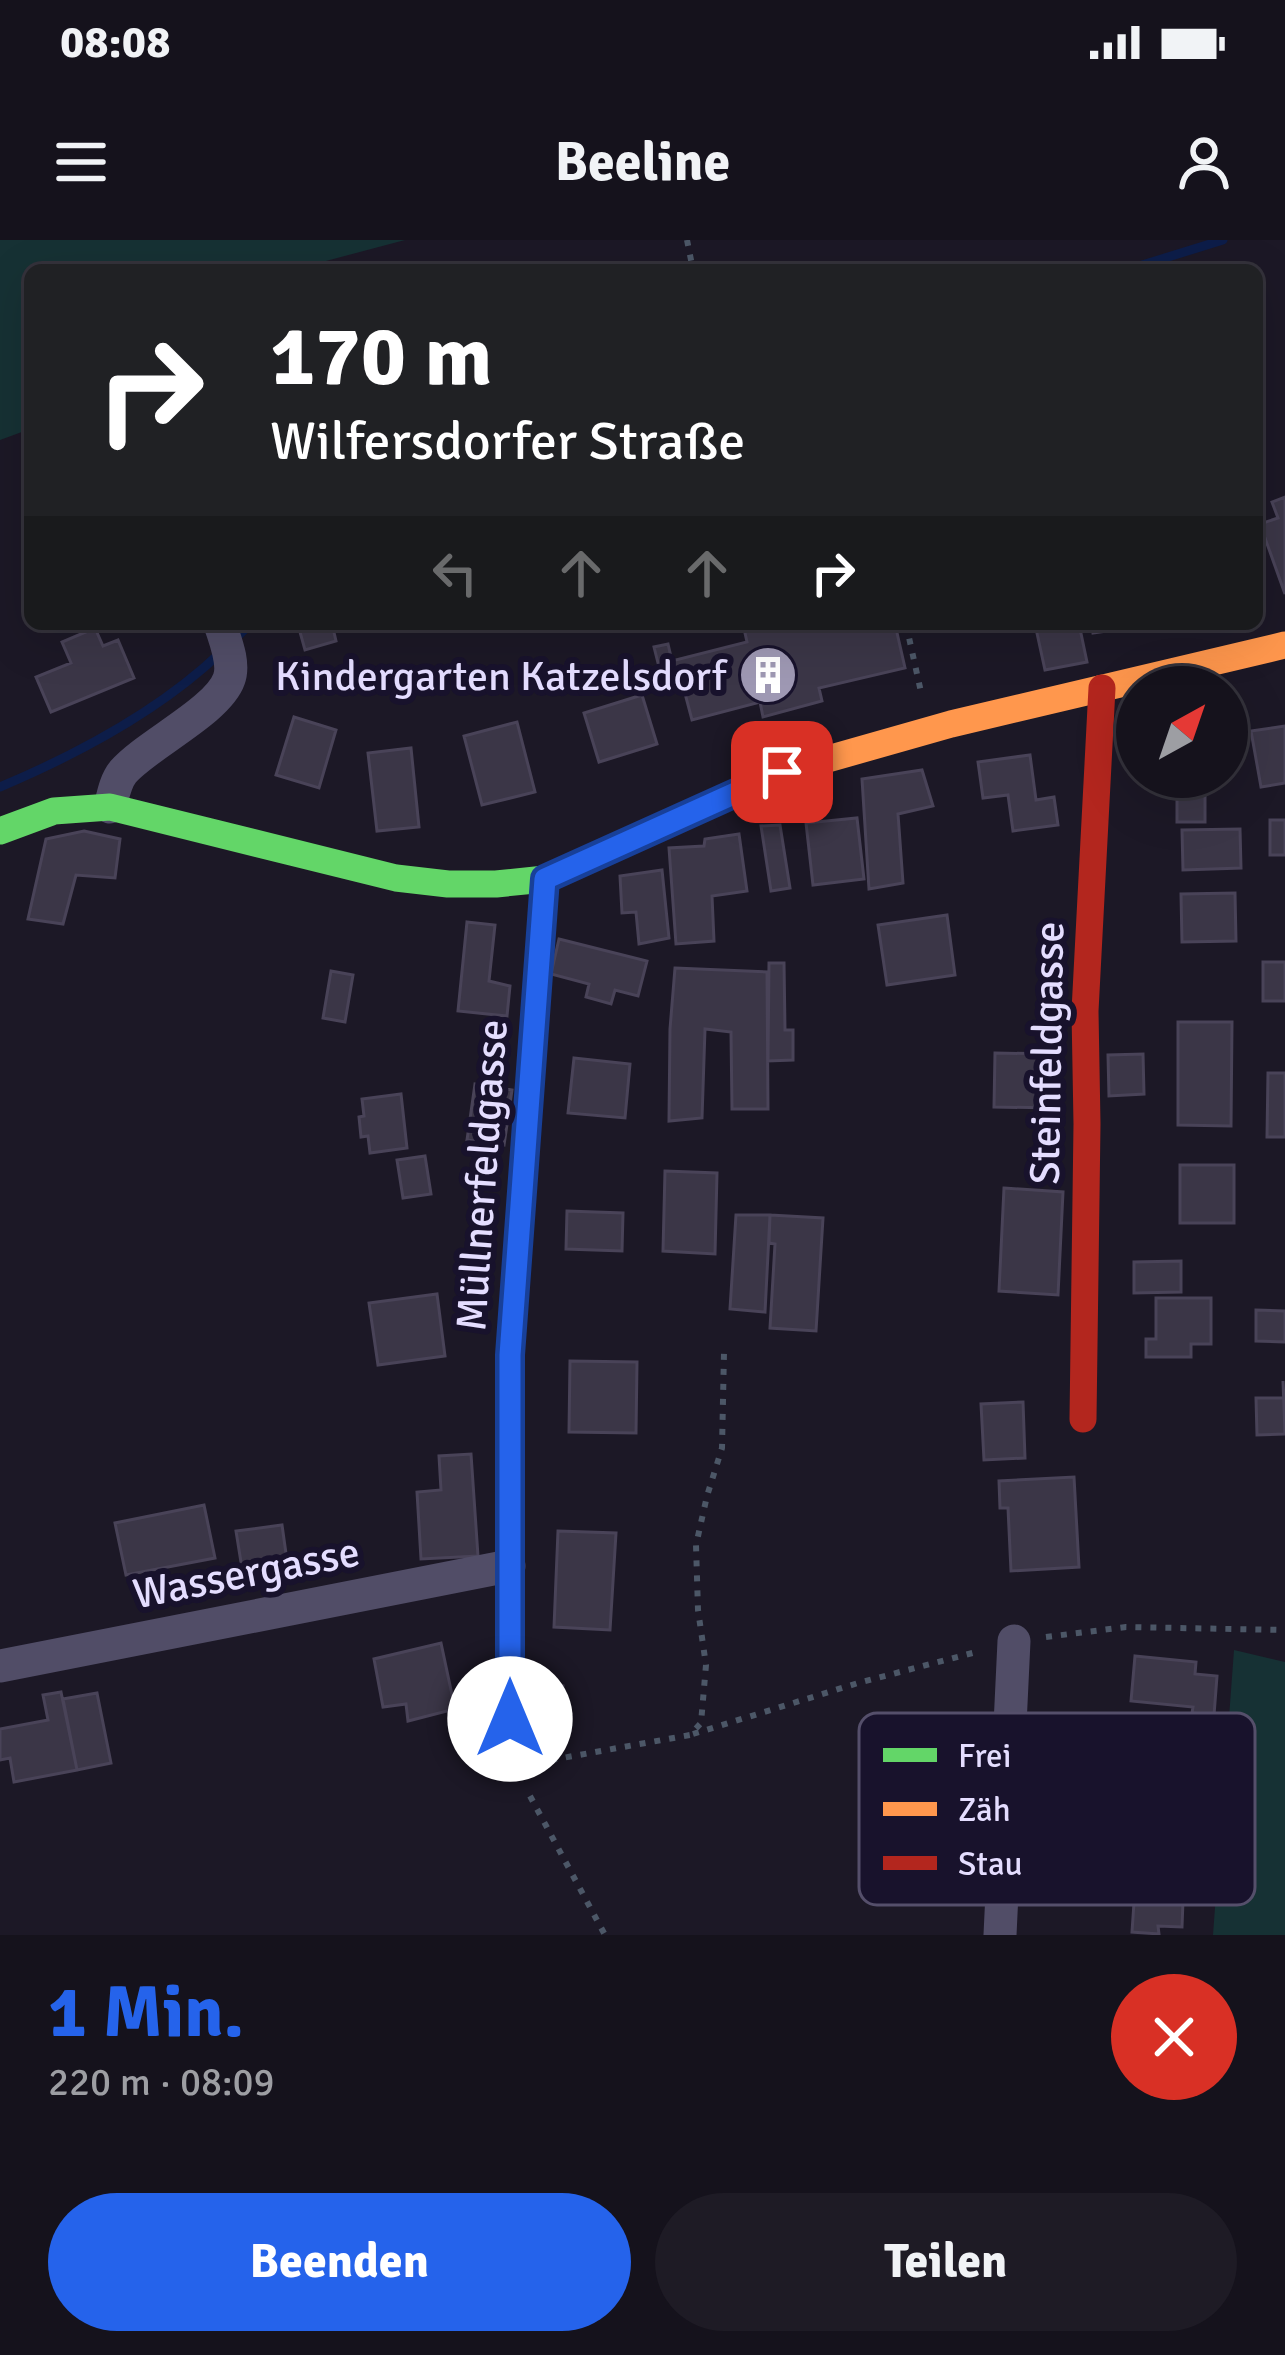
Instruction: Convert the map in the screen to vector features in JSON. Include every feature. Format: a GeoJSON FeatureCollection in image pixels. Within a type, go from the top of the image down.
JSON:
{"type":"FeatureCollection","features":[{"type":"Feature","properties":{"kind":"street"},"geometry":{"type":"LineString","coordinates":[[110,807],[124,771],[226,686],[230,661],[222,630]]}},
{"type":"Feature","properties":{"kind":"street"},"geometry":{"type":"LineString","coordinates":[[0,831],[68,807],[110,807],[396,878],[448,884],[545,879],[782,772],[929,730],[1285,646]]}},
{"type":"Feature","properties":{"kind":"street","name":"Steinfeldgasse"},"geometry":{"type":"LineString","coordinates":[[1083,1419],[1085,1011],[1102,688]]}},
{"type":"Feature","properties":{"kind":"street","name":"Müllnerfeldgasse"},"geometry":{"type":"LineString","coordinates":[[517,1766],[510,1719],[510,1355],[545,879]]}},
{"type":"Feature","properties":{"kind":"street","name":"Wassergasse"},"geometry":{"type":"LineString","coordinates":[[0,1666],[509,1566]]}},
{"type":"Feature","properties":{"kind":"street"},"geometry":{"type":"LineString","coordinates":[[1011,1713],[1014,1641]]}},
{"type":"Feature","properties":{"kind":"street"},"geometry":{"type":"LineString","coordinates":[[1000,1935],[1001,1905]]}},
{"type":"Feature","properties":{"kind":"path"},"geometry":{"type":"LineString","coordinates":[[908,630],[929,730]]}},
{"type":"Feature","properties":{"kind":"path"},"geometry":{"type":"LineString","coordinates":[[690,1735],[701,1723],[703,1704],[706,1665],[698,1610],[697,1545],[722,1448],[724,1352]]}},
{"type":"Feature","properties":{"kind":"path"},"geometry":{"type":"LineString","coordinates":[[605,1935],[545,1829],[517,1766],[690,1735],[1014,1641],[1126,1628],[1285,1630]]}},
{"type":"Feature","properties":{"kind":"green space"},"geometry":{"type":"Polygon","coordinates":[[[0,240],[405,240],[315,264],[24,264],[24,431],[0,440],[0,240]]]}},
{"type":"Feature","properties":{"kind":"green space"},"geometry":{"type":"Polygon","coordinates":[[[1234,1650],[1285,1662],[1285,1935],[1213,1935],[1215,1905],[1255,1905],[1255,1713],[1229,1713],[1234,1650]]]}},
{"type":"Feature","properties":{"kind":"building"},"geometry":{"type":"Polygon","coordinates":[[[1285,497],[1285,594],[1263,532],[1263,523],[1278,518],[1272,502],[1285,497]]]}},
{"type":"Feature","properties":{"kind":"building"},"geometry":{"type":"Polygon","coordinates":[[[90,630],[96,630],[103,646],[118,640],[134,678],[51,712],[36,677],[71,663],[62,642],[90,630]]]}},
{"type":"Feature","properties":{"kind":"building"},"geometry":{"type":"Polygon","coordinates":[[[333,630],[336,641],[305,650],[300,632],[333,630]]]}},
{"type":"Feature","properties":{"kind":"building","name":"Kindergarten Katzelsdorf"},"geometry":{"type":"Polygon","coordinates":[[[744,630],[896,630],[905,668],[819,688],[822,701],[763,717],[760,702],[692,720],[682,682],[664,687],[654,647],[668,644],[672,661],[747,642],[744,630]]]}},
{"type":"Feature","properties":{"kind":"building"},"geometry":{"type":"Polygon","coordinates":[[[1036,630],[1080,630],[1087,662],[1045,670],[1036,630]]]}},
{"type":"Feature","properties":{"kind":"building"},"geometry":{"type":"Polygon","coordinates":[[[642,695],[657,744],[599,762],[584,713],[642,695]]]}},
{"type":"Feature","properties":{"kind":"building"},"geometry":{"type":"Polygon","coordinates":[[[294,717],[336,730],[319,788],[276,775],[294,717]]]}},
{"type":"Feature","properties":{"kind":"building"},"geometry":{"type":"Polygon","coordinates":[[[517,722],[535,792],[482,805],[464,736],[517,722]]]}},
{"type":"Feature","properties":{"kind":"building"},"geometry":{"type":"Polygon","coordinates":[[[1285,726],[1285,783],[1261,787],[1251,731],[1285,726]]]}},
{"type":"Feature","properties":{"kind":"building"},"geometry":{"type":"Polygon","coordinates":[[[411,748],[419,827],[377,831],[368,753],[411,748]]]}},
{"type":"Feature","properties":{"kind":"building"},"geometry":{"type":"Polygon","coordinates":[[[1030,755],[1036,800],[1054,797],[1058,825],[1013,831],[1008,795],[983,798],[978,762],[1030,755]]]}},
{"type":"Feature","properties":{"kind":"building"},"geometry":{"type":"Polygon","coordinates":[[[922,770],[933,806],[898,814],[903,883],[869,889],[862,779],[922,770]]]}},
{"type":"Feature","properties":{"kind":"building"},"geometry":{"type":"Polygon","coordinates":[[[1177,798],[1205,798],[1205,822],[1177,822],[1177,798]]]}},
{"type":"Feature","properties":{"kind":"building"},"geometry":{"type":"Polygon","coordinates":[[[857,818],[864,879],[813,885],[806,823],[857,818]]]}},
{"type":"Feature","properties":{"kind":"building"},"geometry":{"type":"Polygon","coordinates":[[[1270,820],[1285,820],[1285,855],[1270,855],[1270,820]]]}},
{"type":"Feature","properties":{"kind":"building"},"geometry":{"type":"Polygon","coordinates":[[[780,825],[790,888],[771,891],[761,826],[780,825]]]}},
{"type":"Feature","properties":{"kind":"building"},"geometry":{"type":"Polygon","coordinates":[[[1240,829],[1241,868],[1183,870],[1182,830],[1240,829]]]}},
{"type":"Feature","properties":{"kind":"building"},"geometry":{"type":"Polygon","coordinates":[[[84,831],[120,839],[115,878],[76,875],[63,924],[28,919],[46,839],[84,831]]]}},
{"type":"Feature","properties":{"kind":"building"},"geometry":{"type":"Polygon","coordinates":[[[739,834],[747,891],[712,896],[714,941],[676,944],[669,848],[704,846],[705,839],[739,834]]]}},
{"type":"Feature","properties":{"kind":"building"},"geometry":{"type":"Polygon","coordinates":[[[662,870],[669,938],[639,944],[636,912],[622,913],[620,876],[662,870]]]}},
{"type":"Feature","properties":{"kind":"building"},"geometry":{"type":"Polygon","coordinates":[[[1235,893],[1236,941],[1182,942],[1181,894],[1235,893]]]}},
{"type":"Feature","properties":{"kind":"building"},"geometry":{"type":"Polygon","coordinates":[[[947,915],[955,975],[887,985],[878,925],[947,915]]]}},
{"type":"Feature","properties":{"kind":"building"},"geometry":{"type":"Polygon","coordinates":[[[467,922],[495,925],[489,981],[510,986],[507,1016],[458,1011],[467,922]]]}},
{"type":"Feature","properties":{"kind":"building"},"geometry":{"type":"Polygon","coordinates":[[[559,939],[647,961],[638,996],[615,990],[611,1004],[586,997],[589,984],[551,974],[559,939]]]}},
{"type":"Feature","properties":{"kind":"building"},"geometry":{"type":"Polygon","coordinates":[[[1263,962],[1285,962],[1285,1001],[1263,1001],[1263,962]]]}},
{"type":"Feature","properties":{"kind":"building"},"geometry":{"type":"Polygon","coordinates":[[[769,963],[784,963],[785,1030],[793,1030],[793,1060],[768,1061],[769,963]]]}},
{"type":"Feature","properties":{"kind":"building"},"geometry":{"type":"Polygon","coordinates":[[[675,968],[767,972],[768,1109],[732,1109],[731,1032],[705,1029],[702,1118],[669,1121],[675,968]]]}},
{"type":"Feature","properties":{"kind":"building"},"geometry":{"type":"Polygon","coordinates":[[[331,971],[353,975],[345,1022],[323,1018],[331,971]]]}},
{"type":"Feature","properties":{"kind":"building"},"geometry":{"type":"Polygon","coordinates":[[[1178,1022],[1232,1022],[1231,1126],[1178,1125],[1178,1022]]]}},
{"type":"Feature","properties":{"kind":"building"},"geometry":{"type":"Polygon","coordinates":[[[995,1053],[1056,1054],[1055,1108],[994,1107],[995,1053]]]}},
{"type":"Feature","properties":{"kind":"building"},"geometry":{"type":"Polygon","coordinates":[[[1143,1054],[1144,1094],[1109,1096],[1108,1055],[1143,1054]]]}},
{"type":"Feature","properties":{"kind":"building"},"geometry":{"type":"Polygon","coordinates":[[[574,1058],[630,1064],[625,1118],[568,1113],[574,1058]]]}},
{"type":"Feature","properties":{"kind":"building"},"geometry":{"type":"Polygon","coordinates":[[[1268,1073],[1285,1073],[1285,1137],[1267,1137],[1268,1073]]]}},
{"type":"Feature","properties":{"kind":"building"},"geometry":{"type":"Polygon","coordinates":[[[475,1084],[512,1090],[504,1145],[467,1140],[475,1084]]]}},
{"type":"Feature","properties":{"kind":"building"},"geometry":{"type":"Polygon","coordinates":[[[401,1094],[407,1148],[370,1153],[368,1136],[361,1137],[362,1099],[401,1094]]]}},
{"type":"Feature","properties":{"kind":"building"},"geometry":{"type":"Polygon","coordinates":[[[425,1156],[431,1194],[403,1198],[397,1160],[425,1156]]]}},
{"type":"Feature","properties":{"kind":"building"},"geometry":{"type":"Polygon","coordinates":[[[1180,1165],[1234,1165],[1234,1223],[1180,1223],[1180,1165]]]}},
{"type":"Feature","properties":{"kind":"building"},"geometry":{"type":"Polygon","coordinates":[[[665,1171],[717,1173],[715,1254],[663,1251],[665,1171]]]}},
{"type":"Feature","properties":{"kind":"building"},"geometry":{"type":"Polygon","coordinates":[[[1004,1188],[1063,1192],[1058,1295],[999,1291],[1004,1188]]]}},
{"type":"Feature","properties":{"kind":"building"},"geometry":{"type":"Polygon","coordinates":[[[567,1211],[623,1213],[622,1251],[566,1249],[567,1211]]]}},
{"type":"Feature","properties":{"kind":"building"},"geometry":{"type":"Polygon","coordinates":[[[736,1215],[770,1215],[765,1312],[730,1309],[736,1215]]]}},
{"type":"Feature","properties":{"kind":"building"},"geometry":{"type":"Polygon","coordinates":[[[770,1215],[823,1218],[816,1331],[770,1328],[775,1244],[769,1243],[770,1215]]]}},
{"type":"Feature","properties":{"kind":"building"},"geometry":{"type":"Polygon","coordinates":[[[1181,1261],[1181,1292],[1134,1293],[1134,1262],[1181,1261]]]}},
{"type":"Feature","properties":{"kind":"building"},"geometry":{"type":"Polygon","coordinates":[[[437,1294],[445,1356],[378,1365],[369,1303],[437,1294]]]}},
{"type":"Feature","properties":{"kind":"building"},"geometry":{"type":"Polygon","coordinates":[[[1156,1298],[1211,1298],[1211,1344],[1191,1344],[1191,1357],[1146,1357],[1146,1339],[1156,1339],[1156,1298]]]}},
{"type":"Feature","properties":{"kind":"building"},"geometry":{"type":"Polygon","coordinates":[[[1256,1310],[1285,1311],[1285,1342],[1256,1341],[1256,1310]]]}},
{"type":"Feature","properties":{"kind":"building"},"geometry":{"type":"Polygon","coordinates":[[[570,1361],[637,1362],[636,1433],[569,1432],[570,1361]]]}},
{"type":"Feature","properties":{"kind":"building"},"geometry":{"type":"Polygon","coordinates":[[[1256,1398],[1284,1398],[1285,1434],[1257,1435],[1256,1398]]]}},
{"type":"Feature","properties":{"kind":"building"},"geometry":{"type":"Polygon","coordinates":[[[1023,1402],[1025,1458],[984,1460],[981,1404],[1023,1402]]]}},
{"type":"Feature","properties":{"kind":"building"},"geometry":{"type":"Polygon","coordinates":[[[471,1454],[478,1556],[421,1559],[417,1492],[441,1490],[439,1456],[471,1454]]]}},
{"type":"Feature","properties":{"kind":"building"},"geometry":{"type":"Polygon","coordinates":[[[1074,1477],[1079,1567],[1011,1571],[1008,1508],[1000,1508],[999,1481],[1074,1477]]]}},
{"type":"Feature","properties":{"kind":"building"},"geometry":{"type":"Polygon","coordinates":[[[204,1505],[215,1558],[126,1575],[115,1523],[204,1505]]]}},
{"type":"Feature","properties":{"kind":"building"},"geometry":{"type":"Polygon","coordinates":[[[282,1525],[289,1575],[244,1581],[236,1531],[282,1525]]]}},
{"type":"Feature","properties":{"kind":"building"},"geometry":{"type":"Polygon","coordinates":[[[558,1531],[616,1533],[610,1630],[554,1627],[558,1531]]]}},
{"type":"Feature","properties":{"kind":"building"},"geometry":{"type":"Polygon","coordinates":[[[441,1643],[455,1709],[408,1721],[406,1704],[383,1707],[374,1659],[441,1643]]]}},
{"type":"Feature","properties":{"kind":"building"},"geometry":{"type":"Polygon","coordinates":[[[1135,1656],[1196,1662],[1195,1674],[1217,1676],[1214,1713],[1131,1701],[1135,1656]]]}},
{"type":"Feature","properties":{"kind":"building"},"geometry":{"type":"Polygon","coordinates":[[[528,1684],[563,1686],[561,1728],[528,1725],[528,1684]]]}},
{"type":"Feature","properties":{"kind":"building"},"geometry":{"type":"Polygon","coordinates":[[[61,1692],[77,1770],[14,1782],[10,1758],[0,1760],[0,1729],[48,1720],[43,1695],[61,1692]]]}},
{"type":"Feature","properties":{"kind":"building"},"geometry":{"type":"Polygon","coordinates":[[[97,1693],[111,1763],[77,1770],[63,1699],[97,1693]]]}},
{"type":"Feature","properties":{"kind":"building"},"geometry":{"type":"Polygon","coordinates":[[[1134,1905],[1183,1905],[1182,1927],[1158,1926],[1159,1934],[1132,1932],[1134,1905]]]}},
{"type":"Feature","properties":{"kind":"waterway"},"geometry":{"type":"LineString","coordinates":[[1145,264],[1223,240]]}},
{"type":"Feature","properties":{"kind":"waterway"},"geometry":{"type":"LineString","coordinates":[[232,642],[244,630]]}},
{"type":"Feature","properties":{"kind":"waterway"},"geometry":{"type":"LineString","coordinates":[[0,787],[116,730],[220,653]]}},
{"type":"Feature","properties":{"kind":"traffic: fast"},"geometry":{"type":"LineString","coordinates":[[0,831],[54,811],[110,807],[396,878],[448,884],[545,879],[627,842]]}},
{"type":"Feature","properties":{"kind":"traffic: fast"},"geometry":{"type":"LineString","coordinates":[[518,1253],[545,879]]}},
{"type":"Feature","properties":{"kind":"traffic: slow"},"geometry":{"type":"LineString","coordinates":[[627,842],[782,772],[951,724],[1285,645]]}},
{"type":"Feature","properties":{"kind":"traffic: slow"},"geometry":{"type":"LineString","coordinates":[[517,1765],[510,1719],[510,1355],[518,1253]]}},
{"type":"Feature","properties":{"kind":"traffic: jam"},"geometry":{"type":"LineString","coordinates":[[1083,1419],[1085,1011],[1102,688]]}},
{"type":"Feature","properties":{"kind":"place","name":"Kindergarten Katzelsdorf"},"geometry":{"type":"Point","coordinates":[768,675]}},
{"type":"Feature","properties":{"kind":"route"},"geometry":{"type":"LineString","coordinates":[[510,1719],[510,1355],[545,879],[782,772]]}}]}
